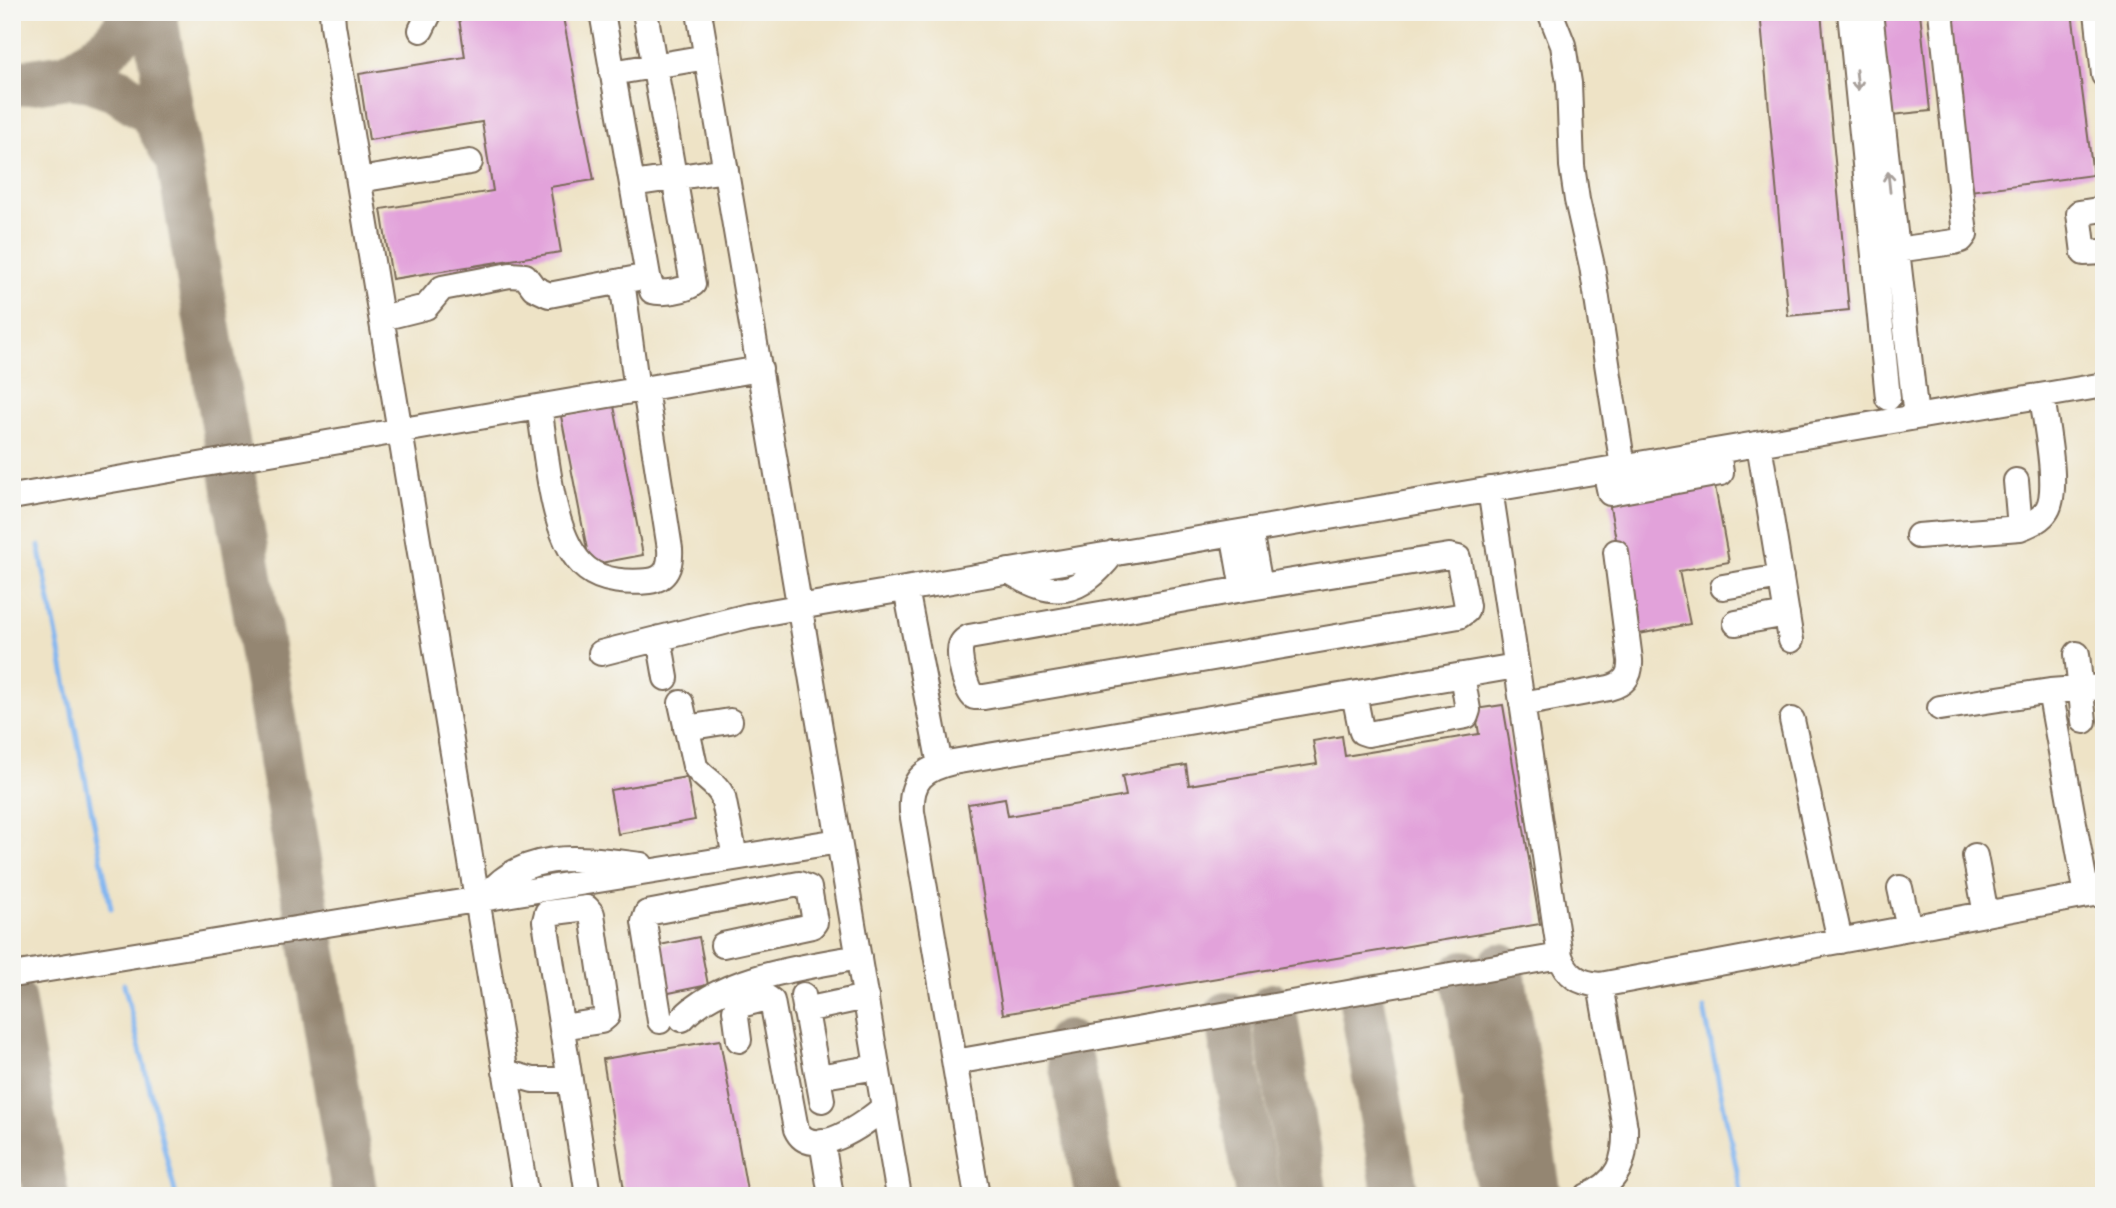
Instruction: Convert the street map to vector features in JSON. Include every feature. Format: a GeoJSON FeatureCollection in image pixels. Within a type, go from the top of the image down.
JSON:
{"type":"FeatureCollection","features":[{"type":"Feature","properties":{"kind":"lane"},"geometry":{"type":"LineString","coordinates":[[332,12],[332,25],[481,899],[505,1072],[526,1196]]}},
{"type":"Feature","properties":{"kind":"lane"},"geometry":{"type":"LineString","coordinates":[[602,12],[648,276],[654,293],[688,288],[693,284],[645,12]]}},
{"type":"Feature","properties":{"kind":"lane"},"geometry":{"type":"LineString","coordinates":[[699,12],[899,1196]]}},
{"type":"Feature","properties":{"kind":"lane"},"geometry":{"type":"LineString","coordinates":[[1550,12],[1563,45],[1569,83],[1574,178],[1592,266],[1614,468]]}},
{"type":"Feature","properties":{"kind":"lane"},"geometry":{"type":"LineString","coordinates":[[1850,12],[1886,252],[1916,417]]}},
{"type":"Feature","properties":{"kind":"lane"},"geometry":{"type":"LineString","coordinates":[[1870,12],[1886,252],[1888,398]]}},
{"type":"Feature","properties":{"kind":"lane"},"geometry":{"type":"LineString","coordinates":[[1886,252],[1954,242],[1965,235],[1941,12]]}},
{"type":"Feature","properties":{"kind":"lane"},"geometry":{"type":"LineString","coordinates":[[2097,12],[2104,75]]}},
{"type":"Feature","properties":{"kind":"lane"},"geometry":{"type":"LineString","coordinates":[[612,73],[707,57]]}},
{"type":"Feature","properties":{"kind":"lane"},"geometry":{"type":"LineString","coordinates":[[359,180],[470,162]]}},
{"type":"Feature","properties":{"kind":"lane"},"geometry":{"type":"LineString","coordinates":[[632,184],[726,170]]}},
{"type":"Feature","properties":{"kind":"lane"},"geometry":{"type":"LineString","coordinates":[[2104,209],[2079,213],[2084,253],[2104,252]]}},
{"type":"Feature","properties":{"kind":"lane"},"geometry":{"type":"LineString","coordinates":[[382,318],[421,309],[431,302],[442,288],[510,275],[525,276],[534,288],[549,295],[648,276]]}},
{"type":"Feature","properties":{"kind":"lane"},"geometry":{"type":"LineString","coordinates":[[538,407],[556,512],[564,536],[575,555],[587,569],[621,581],[655,580],[666,573],[670,563],[670,550],[622,282]]}},
{"type":"Feature","properties":{"kind":"lane"},"geometry":{"type":"LineString","coordinates":[[12,497],[760,369]]}},
{"type":"Feature","properties":{"kind":"lane"},"geometry":{"type":"LineString","coordinates":[[600,653],[748,616],[2104,385]]}},
{"type":"Feature","properties":{"kind":"lane"},"geometry":{"type":"LineString","coordinates":[[1918,536],[2020,528],[2035,522],[2047,511],[2053,496],[2042,396]]}},
{"type":"Feature","properties":{"kind":"lane"},"geometry":{"type":"LineString","coordinates":[[1759,444],[1791,640]]}},
{"type":"Feature","properties":{"kind":"lane"},"geometry":{"type":"LineString","coordinates":[[2016,481],[2020,528]]}},
{"type":"Feature","properties":{"kind":"lane"},"geometry":{"type":"LineString","coordinates":[[1490,489],[1560,956],[1564,968],[1573,978],[1585,984],[1600,985],[2095,894],[2050,691]]}},
{"type":"Feature","properties":{"kind":"lane"},"geometry":{"type":"LineString","coordinates":[[1241,531],[1251,588]]}},
{"type":"Feature","properties":{"kind":"lane"},"geometry":{"type":"LineString","coordinates":[[1522,704],[1618,686],[1626,679],[1630,660],[1616,552]]}},
{"type":"Feature","properties":{"kind":"lane"},"geometry":{"type":"LineString","coordinates":[[1454,556],[1459,562],[1466,611],[1459,617],[984,698],[974,697],[967,690],[960,648],[969,637],[1251,588],[1454,556]]}},
{"type":"Feature","properties":{"kind":"lane"},"geometry":{"type":"LineString","coordinates":[[1723,587],[1781,577]]}},
{"type":"Feature","properties":{"kind":"lane"},"geometry":{"type":"LineString","coordinates":[[913,587],[946,764]]}},
{"type":"Feature","properties":{"kind":"lane"},"geometry":{"type":"LineString","coordinates":[[1735,623],[1787,614]]}},
{"type":"Feature","properties":{"kind":"lane"},"geometry":{"type":"LineString","coordinates":[[659,638],[666,678]]}},
{"type":"Feature","properties":{"kind":"lane"},"geometry":{"type":"LineString","coordinates":[[2077,654],[2092,687],[2084,721]]}},
{"type":"Feature","properties":{"kind":"lane"},"geometry":{"type":"LineString","coordinates":[[977,1196],[911,797],[916,783],[926,771],[946,764],[1516,666]]}},
{"type":"Feature","properties":{"kind":"lane"},"geometry":{"type":"LineString","coordinates":[[1354,694],[1361,729],[1368,734],[1465,716],[1468,710],[1462,675]]}},
{"type":"Feature","properties":{"kind":"lane"},"geometry":{"type":"LineString","coordinates":[[1940,708],[2092,687]]}},
{"type":"Feature","properties":{"kind":"lane"},"geometry":{"type":"LineString","coordinates":[[681,703],[695,766],[704,778],[713,782],[723,797],[735,857]]}},
{"type":"Feature","properties":{"kind":"lane"},"geometry":{"type":"LineString","coordinates":[[1792,720],[1840,941]]}},
{"type":"Feature","properties":{"kind":"lane"},"geometry":{"type":"LineString","coordinates":[[686,728],[730,721]]}},
{"type":"Feature","properties":{"kind":"lane"},"geometry":{"type":"LineString","coordinates":[[12,975],[839,841]]}},
{"type":"Feature","properties":{"kind":"lane"},"geometry":{"type":"LineString","coordinates":[[1975,856],[1986,914]]}},
{"type":"Feature","properties":{"kind":"lane"},"geometry":{"type":"LineString","coordinates":[[723,944],[812,926],[815,922],[811,892],[804,885],[647,913],[644,922],[671,1020],[727,988],[799,968],[859,957]]}},
{"type":"Feature","properties":{"kind":"lane"},"geometry":{"type":"LineString","coordinates":[[1900,888],[1909,928]]}},
{"type":"Feature","properties":{"kind":"lane"},"geometry":{"type":"LineString","coordinates":[[562,1027],[601,1021],[607,1016],[592,914],[587,908],[551,912],[545,917],[570,1080],[589,1196]]}},
{"type":"Feature","properties":{"kind":"lane"},"geometry":{"type":"LineString","coordinates":[[791,931],[799,968]]}},
{"type":"Feature","properties":{"kind":"lane"},"geometry":{"type":"LineString","coordinates":[[955,1062],[1560,956]]}},
{"type":"Feature","properties":{"kind":"lane"},"geometry":{"type":"LineString","coordinates":[[1587,1196],[1601,1190],[1617,1173],[1625,1151],[1625,1128],[1600,985]]}},
{"type":"Feature","properties":{"kind":"lane"},"geometry":{"type":"LineString","coordinates":[[866,997],[804,1002],[820,1088],[877,1067]]}},
{"type":"Feature","properties":{"kind":"lane"},"geometry":{"type":"LineString","coordinates":[[739,1040],[735,1010],[737,1006],[768,998],[772,1001],[796,1129],[806,1142],[822,1141],[862,1125],[884,1107]]}},
{"type":"Feature","properties":{"kind":"lane"},"geometry":{"type":"LineString","coordinates":[[505,1072],[533,1080],[570,1080]]}},
{"type":"Feature","properties":{"kind":"lane"},"geometry":{"type":"LineString","coordinates":[[822,1141],[831,1196]]}},
{"type":"Feature","properties":{"kind":"building"},"geometry":{"type":"Polygon","coordinates":[[[458,12],[562,12],[594,180],[550,187],[561,252],[392,279],[381,209],[493,191],[482,122],[369,140],[359,74],[465,57],[458,12]]]}},
{"type":"Feature","properties":{"kind":"building"},"geometry":{"type":"Polygon","coordinates":[[[1760,12],[1821,12],[1849,310],[1788,316],[1760,12]]]}},
{"type":"Feature","properties":{"kind":"building"},"geometry":{"type":"Polygon","coordinates":[[[1881,12],[1920,12],[1930,111],[1892,115],[1881,12]]]}},
{"type":"Feature","properties":{"kind":"building"},"geometry":{"type":"Polygon","coordinates":[[[1948,12],[2072,12],[2093,175],[1970,191],[1948,12]]]}},
{"type":"Feature","properties":{"kind":"building"},"geometry":{"type":"Polygon","coordinates":[[[614,406],[643,555],[590,565],[561,416],[614,406]]]}},
{"type":"Feature","properties":{"kind":"building"},"geometry":{"type":"Polygon","coordinates":[[[1714,481],[1729,562],[1679,571],[1690,624],[1634,635],[1609,502],[1714,481]]]}},
{"type":"Feature","properties":{"kind":"building"},"geometry":{"type":"Polygon","coordinates":[[[1503,705],[1540,924],[1003,1014],[968,804],[1005,798],[1008,816],[1126,796],[1122,776],[1186,765],[1189,785],[1317,764],[1313,741],[1342,736],[1345,756],[1479,734],[1475,709],[1503,705]]]}},
{"type":"Feature","properties":{"kind":"building"},"geometry":{"type":"Polygon","coordinates":[[[687,777],[695,820],[618,834],[610,790],[687,777]]]}},
{"type":"Feature","properties":{"kind":"building"},"geometry":{"type":"Polygon","coordinates":[[[699,937],[708,985],[664,994],[655,946],[699,937]]]}},
{"type":"Feature","properties":{"kind":"building"},"geometry":{"type":"Polygon","coordinates":[[[720,1040],[748,1196],[625,1196],[603,1059],[720,1040]]]}},
{"type":"Feature","properties":{"kind":"waterway"},"geometry":{"type":"LineString","coordinates":[[12,388],[16,422]]}},
{"type":"Feature","properties":{"kind":"waterway"},"geometry":{"type":"LineString","coordinates":[[39,546],[111,908]]}},
{"type":"Feature","properties":{"kind":"waterway"},"geometry":{"type":"LineString","coordinates":[[124,984],[176,1196]]}},
{"type":"Feature","properties":{"kind":"waterway"},"geometry":{"type":"LineString","coordinates":[[1704,1009],[1742,1196]]}},
{"type":"Feature","properties":{"kind":"taxiway"},"geometry":{"type":"LineString","coordinates":[[67,76],[106,50],[134,12]]}},
{"type":"Feature","properties":{"kind":"taxiway"},"geometry":{"type":"LineString","coordinates":[[154,12],[355,1196]]}},
{"type":"Feature","properties":{"kind":"taxiway"},"geometry":{"type":"LineString","coordinates":[[12,84],[67,76],[91,79],[116,89],[151,112],[173,151]]}},
{"type":"Feature","properties":{"kind":"taxiway"},"geometry":{"type":"LineString","coordinates":[[1501,966],[1539,1196]]}},
{"type":"Feature","properties":{"kind":"taxiway"},"geometry":{"type":"LineString","coordinates":[[1464,973],[1500,1196]]}},
{"type":"Feature","properties":{"kind":"taxiway"},"geometry":{"type":"LineString","coordinates":[[1360,991],[1396,1196]]}},
{"type":"Feature","properties":{"kind":"taxiway"},"geometry":{"type":"LineString","coordinates":[[12,998],[46,1196]]}},
{"type":"Feature","properties":{"kind":"taxiway"},"geometry":{"type":"LineString","coordinates":[[1273,1006],[1305,1196]]}},
{"type":"Feature","properties":{"kind":"taxiway"},"geometry":{"type":"LineString","coordinates":[[1227,1015],[1258,1196]]}},
{"type":"Feature","properties":{"kind":"taxiway"},"geometry":{"type":"LineString","coordinates":[[1067,1043],[1098,1196]]}}]}
